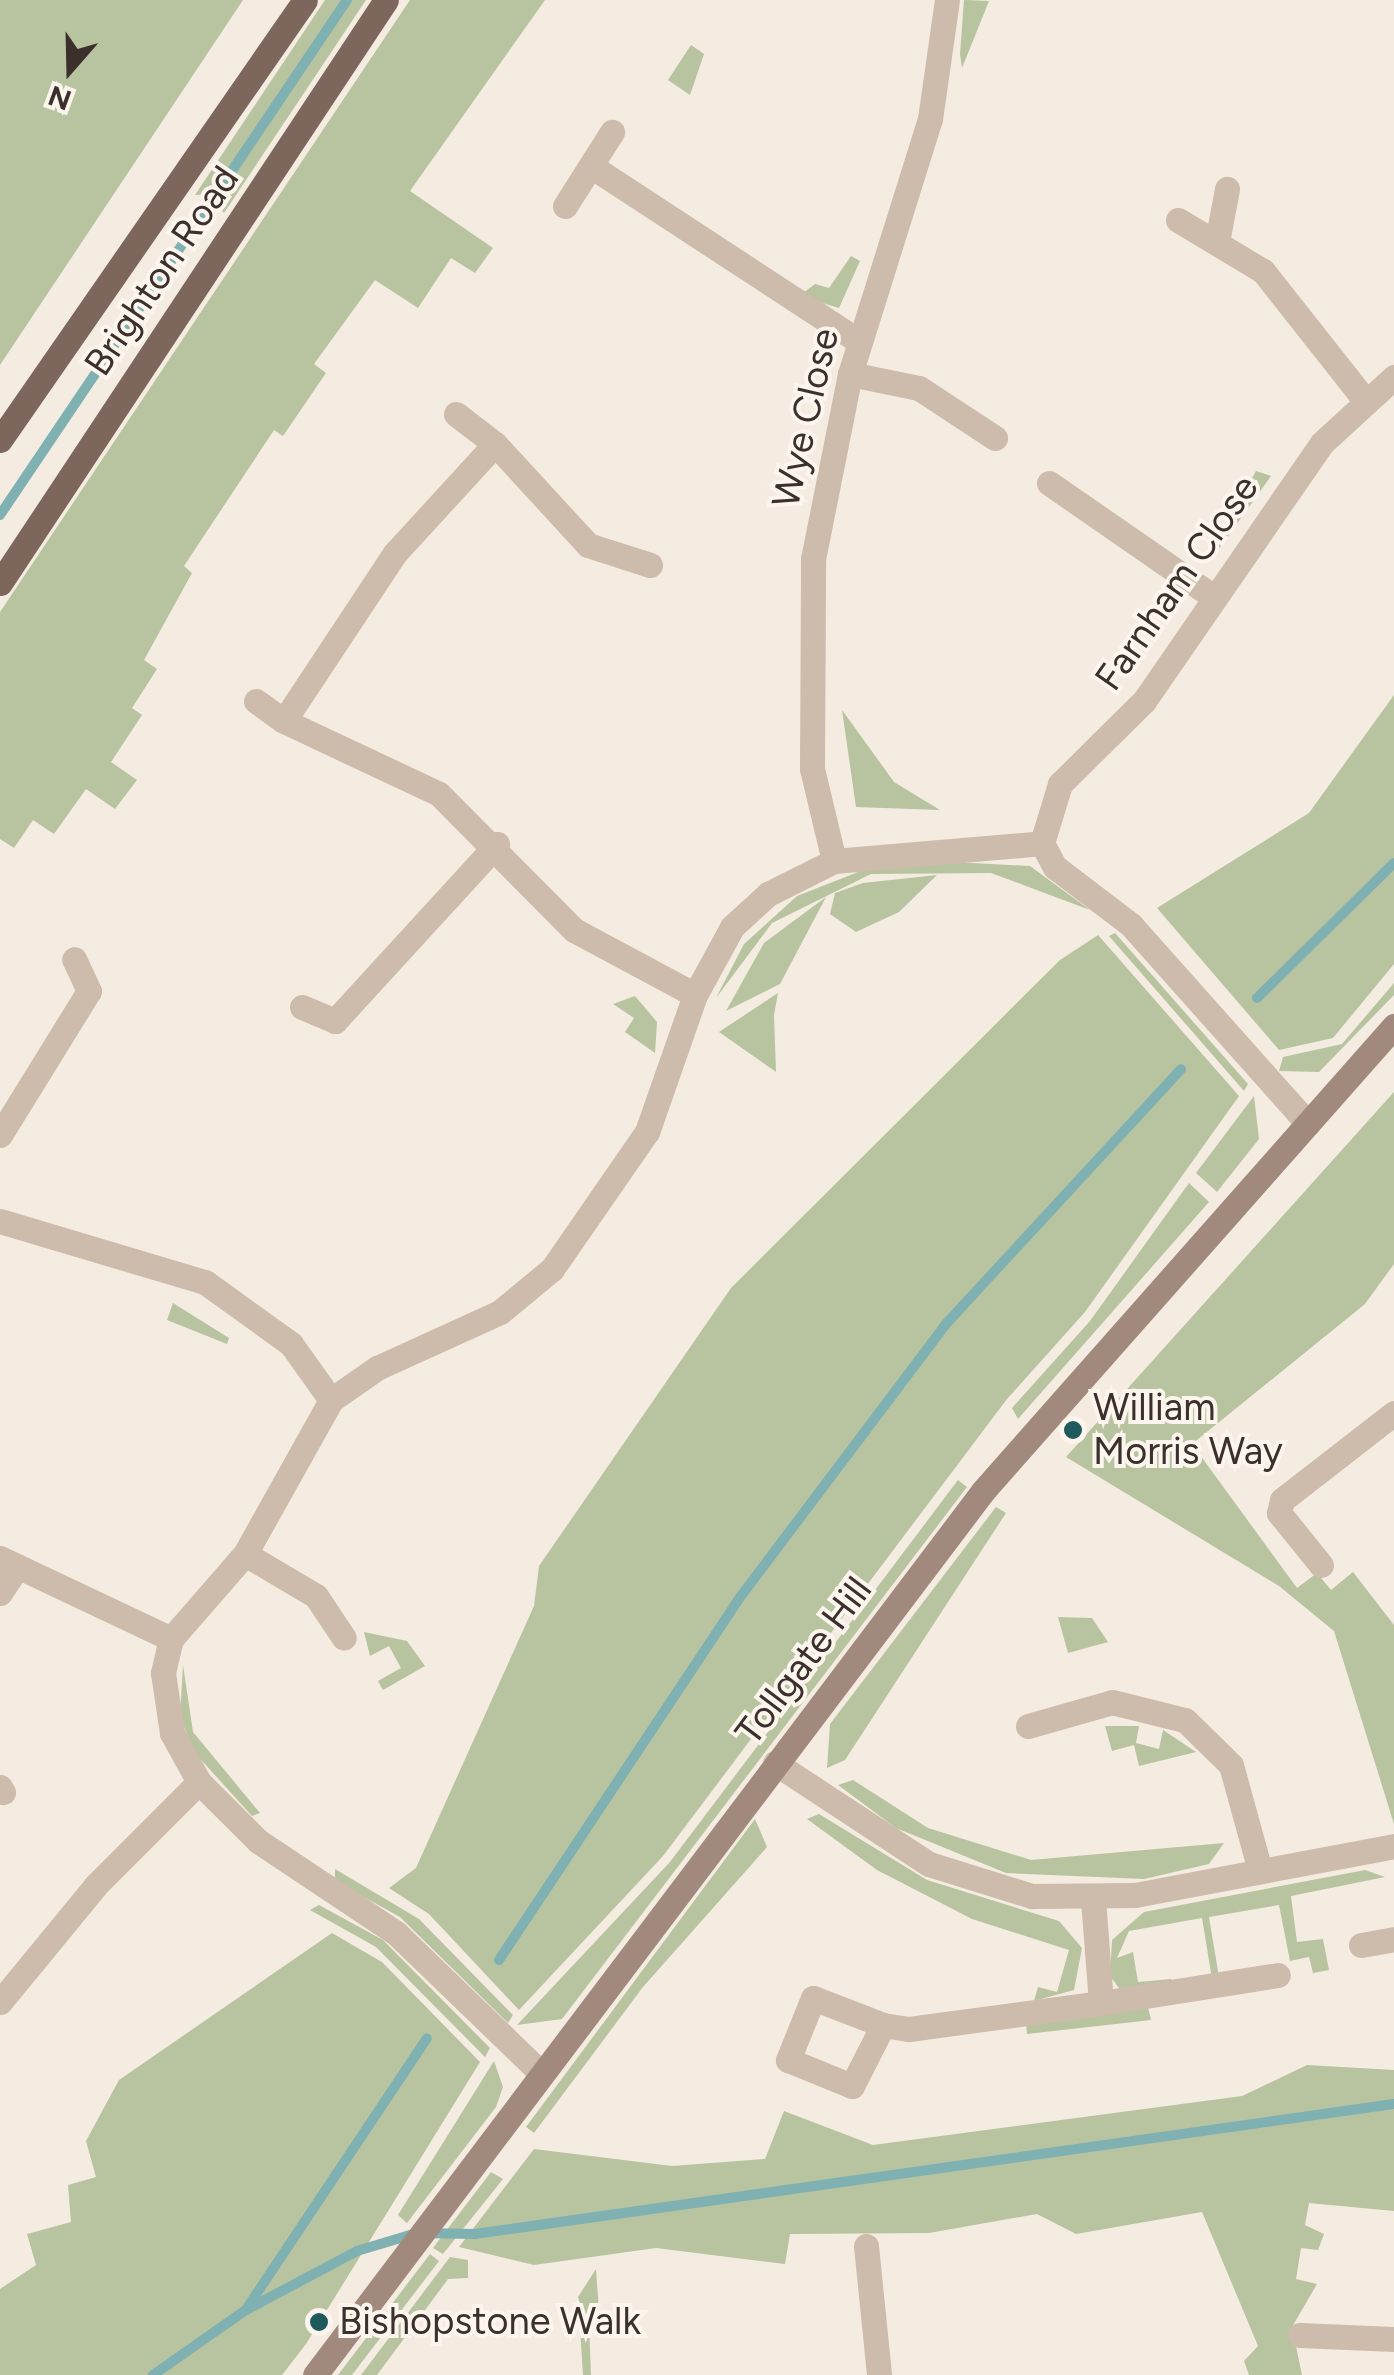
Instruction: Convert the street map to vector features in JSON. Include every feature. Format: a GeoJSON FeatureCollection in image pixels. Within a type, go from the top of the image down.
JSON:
{"type":"FeatureCollection","features":[{"type":"Feature","properties":{"kind":"main road","name":"Brighton Road"},"geometry":{"type":"LineString","coordinates":[[0,440],[305,0]]}},
{"type":"Feature","properties":{"kind":"main road","name":"Brighton Road"},"geometry":{"type":"LineString","coordinates":[[0,583],[386,0]]}},
{"type":"Feature","properties":{"kind":"street","name":"Wye Close"},"geometry":{"type":"LineString","coordinates":[[834,861],[812,769],[809,612],[850,374],[921,158],[947,0]]}},
{"type":"Feature","properties":{"kind":"street"},"geometry":{"type":"LineString","coordinates":[[565,206],[612,132]]}},
{"type":"Feature","properties":{"kind":"street"},"geometry":{"type":"LineString","coordinates":[[591,166],[860,342]]}},
{"type":"Feature","properties":{"kind":"street"},"geometry":{"type":"LineString","coordinates":[[1218,237],[1227,189]]}},
{"type":"Feature","properties":{"kind":"street"},"geometry":{"type":"LineString","coordinates":[[1178,220],[1218,237],[1287,296],[1364,399]]}},
{"type":"Feature","properties":{"kind":"street"},"geometry":{"type":"LineString","coordinates":[[850,374],[920,388],[995,438]]}},
{"type":"Feature","properties":{"kind":"street","name":"Farnham Close"},"geometry":{"type":"LineString","coordinates":[[1042,844],[1060,784],[1144,701],[1212,595],[1364,399],[1394,377]]}},
{"type":"Feature","properties":{"kind":"street"},"geometry":{"type":"LineString","coordinates":[[456,414],[495,444],[588,544],[650,566]]}},
{"type":"Feature","properties":{"kind":"street"},"geometry":{"type":"LineString","coordinates":[[284,721],[395,553],[495,444]]}},
{"type":"Feature","properties":{"kind":"street"},"geometry":{"type":"LineString","coordinates":[[1049,482],[1212,595]]}},
{"type":"Feature","properties":{"kind":"street"},"geometry":{"type":"LineString","coordinates":[[256,701],[284,721],[439,794],[497,844],[574,930],[695,996]]}},
{"type":"Feature","properties":{"kind":"street"},"geometry":{"type":"LineString","coordinates":[[302,1006],[335,1021],[497,844]]}},
{"type":"Feature","properties":{"kind":"street"},"geometry":{"type":"LineString","coordinates":[[542,2074],[396,1932],[287,1868],[199,1782],[168,1716],[171,1640],[245,1554],[331,1400],[377,1368],[500,1312],[552,1269],[648,1132],[695,996],[749,909],[834,861],[1042,844],[1055,867],[1131,925],[1308,1124]]}},
{"type":"Feature","properties":{"kind":"street"},"geometry":{"type":"LineString","coordinates":[[0,1134],[90,991],[74,960]]}},
{"type":"Feature","properties":{"kind":"street","name":"Tollgate Hill"},"geometry":{"type":"LineString","coordinates":[[315,2375],[775,1762],[1074,1379],[1394,1026]]}},
{"type":"Feature","properties":{"kind":"street"},"geometry":{"type":"LineString","coordinates":[[0,1221],[206,1282],[291,1344],[331,1400]]}},
{"type":"Feature","properties":{"kind":"street"},"geometry":{"type":"LineString","coordinates":[[1321,1565],[1279,1513],[1282,1500],[1394,1413]]}},
{"type":"Feature","properties":{"kind":"street"},"geometry":{"type":"LineString","coordinates":[[245,1554],[316,1596],[344,1638]]}},
{"type":"Feature","properties":{"kind":"street"},"geometry":{"type":"LineString","coordinates":[[0,1593],[8,1563],[171,1640]]}},
{"type":"Feature","properties":{"kind":"street"},"geometry":{"type":"LineString","coordinates":[[1028,1726],[1112,1702],[1185,1720],[1231,1765],[1260,1870]]}},
{"type":"Feature","properties":{"kind":"street"},"geometry":{"type":"LineString","coordinates":[[775,1762],[929,1864],[1001,1890],[1093,1899],[1260,1870],[1392,1853]]}},
{"type":"Feature","properties":{"kind":"street"},"geometry":{"type":"LineString","coordinates":[[0,2002],[106,1874],[199,1782]]}},
{"type":"Feature","properties":{"kind":"street"},"geometry":{"type":"LineString","coordinates":[[1093,1899],[1101,2004]]}},
{"type":"Feature","properties":{"kind":"street"},"geometry":{"type":"LineString","coordinates":[[1361,1946],[1394,1939]]}},
{"type":"Feature","properties":{"kind":"street"},"geometry":{"type":"LineString","coordinates":[[883,2024],[910,2029],[1278,1976]]}},
{"type":"Feature","properties":{"kind":"street"},"geometry":{"type":"LineString","coordinates":[[866,2246],[879,2375]]}},
{"type":"Feature","properties":{"kind":"street"},"geometry":{"type":"LineString","coordinates":[[1300,2335],[1394,2339]]}},
{"type":"Feature","properties":{"kind":"green space"},"geometry":{"type":"Polygon","coordinates":[[[0,0],[243,0],[0,365],[0,0]]]}},
{"type":"Feature","properties":{"kind":"green space"},"geometry":{"type":"Polygon","coordinates":[[[325,0],[366,0],[224,213],[210,194],[195,195],[325,0]]]}},
{"type":"Feature","properties":{"kind":"green space"},"geometry":{"type":"Polygon","coordinates":[[[410,0],[545,0],[410,191],[493,248],[475,273],[451,258],[418,308],[375,280],[314,364],[326,373],[283,436],[274,430],[184,566],[192,573],[144,660],[157,669],[132,708],[142,715],[111,762],[137,780],[115,809],[86,789],[54,834],[33,820],[14,848],[0,839],[0,612],[410,0]]]}},
{"type":"Feature","properties":{"kind":"green space"},"geometry":{"type":"Polygon","coordinates":[[[964,0],[989,1],[962,68],[960,54],[964,0]]]}},
{"type":"Feature","properties":{"kind":"green space"},"geometry":{"type":"Polygon","coordinates":[[[691,45],[704,54],[690,95],[668,80],[691,45]]]}},
{"type":"Feature","properties":{"kind":"green space"},"geometry":{"type":"Polygon","coordinates":[[[851,256],[860,261],[839,308],[799,296],[815,284],[829,288],[851,256]]]}},
{"type":"Feature","properties":{"kind":"green space"},"geometry":{"type":"Polygon","coordinates":[[[1256,471],[1271,476],[1219,549],[1214,546],[1256,471]]]}},
{"type":"Feature","properties":{"kind":"green space"},"geometry":{"type":"Polygon","coordinates":[[[1394,695],[1394,964],[1333,1038],[1279,1050],[1157,908],[1309,813],[1394,695]]]}},
{"type":"Feature","properties":{"kind":"green space"},"geometry":{"type":"Polygon","coordinates":[[[842,710],[894,782],[940,810],[856,807],[842,710]]]}},
{"type":"Feature","properties":{"kind":"green space"},"geometry":{"type":"Polygon","coordinates":[[[953,862],[1030,866],[1090,910],[991,873],[871,874],[772,923],[716,998],[744,944],[797,896],[871,867],[953,862]]]}},
{"type":"Feature","properties":{"kind":"green space"},"geometry":{"type":"Polygon","coordinates":[[[937,875],[899,912],[856,932],[830,914],[835,893],[863,883],[937,875]]]}},
{"type":"Feature","properties":{"kind":"green space"},"geometry":{"type":"Polygon","coordinates":[[[826,897],[780,984],[726,1011],[764,943],[826,897]]]}},
{"type":"Feature","properties":{"kind":"green space"},"geometry":{"type":"Polygon","coordinates":[[[1115,933],[1248,1084],[1244,1091],[1109,936],[1115,933]]]}},
{"type":"Feature","properties":{"kind":"green space"},"geometry":{"type":"Polygon","coordinates":[[[1098,935],[1239,1096],[1085,1312],[1007,1399],[663,1856],[519,2010],[429,1914],[389,1888],[416,1868],[534,1606],[539,1566],[731,1288],[1060,960],[1098,935]]]}},
{"type":"Feature","properties":{"kind":"green space"},"geometry":{"type":"Polygon","coordinates":[[[1394,983],[1394,995],[1319,1072],[1279,1071],[1283,1057],[1342,1044],[1394,983]]]}},
{"type":"Feature","properties":{"kind":"green space"},"geometry":{"type":"Polygon","coordinates":[[[778,993],[774,1015],[776,1072],[719,1032],[778,993]]]}},
{"type":"Feature","properties":{"kind":"green space"},"geometry":{"type":"Polygon","coordinates":[[[635,996],[657,1022],[655,1053],[625,1032],[634,1018],[613,1004],[635,996]]]}},
{"type":"Feature","properties":{"kind":"green space"},"geometry":{"type":"Polygon","coordinates":[[[1394,1092],[1394,1264],[1365,1304],[1192,1444],[1297,1588],[1317,1573],[1331,1590],[1353,1572],[1394,1625],[1394,1824],[1334,1631],[1279,1586],[1066,1457],[1394,1092]]]}},
{"type":"Feature","properties":{"kind":"green space"},"geometry":{"type":"Polygon","coordinates":[[[1254,1096],[1259,1139],[1217,1192],[1196,1173],[1254,1096]]]}},
{"type":"Feature","properties":{"kind":"green space"},"geometry":{"type":"Polygon","coordinates":[[[1189,1183],[1209,1202],[1018,1419],[1012,1408],[1090,1321],[1189,1183]]]}},
{"type":"Feature","properties":{"kind":"green space"},"geometry":{"type":"Polygon","coordinates":[[[173,1303],[229,1338],[227,1344],[167,1320],[173,1303]]]}},
{"type":"Feature","properties":{"kind":"green space"},"geometry":{"type":"Polygon","coordinates":[[[958,1480],[967,1487],[562,2019],[517,2025],[670,1862],[958,1480]]]}},
{"type":"Feature","properties":{"kind":"green space"},"geometry":{"type":"Polygon","coordinates":[[[996,1507],[1006,1513],[845,1760],[827,1768],[830,1724],[996,1507]]]}},
{"type":"Feature","properties":{"kind":"green space"},"geometry":{"type":"Polygon","coordinates":[[[1058,1617],[1092,1618],[1108,1642],[1068,1653],[1058,1617]]]}},
{"type":"Feature","properties":{"kind":"green space"},"geometry":{"type":"Polygon","coordinates":[[[364,1632],[407,1641],[425,1666],[383,1690],[378,1681],[401,1668],[389,1646],[370,1656],[364,1632]]]}},
{"type":"Feature","properties":{"kind":"green space"},"geometry":{"type":"Polygon","coordinates":[[[183,1665],[193,1732],[260,1813],[252,1816],[194,1752],[180,1717],[183,1665]]]}},
{"type":"Feature","properties":{"kind":"green space"},"geometry":{"type":"Polygon","coordinates":[[[1105,1726],[1139,1726],[1136,1743],[1159,1749],[1163,1730],[1196,1752],[1139,1766],[1134,1745],[1112,1751],[1105,1726]]]}},
{"type":"Feature","properties":{"kind":"green space"},"geometry":{"type":"Polygon","coordinates":[[[853,1780],[928,1828],[1031,1860],[1224,1843],[1209,1864],[1144,1879],[1006,1873],[896,1828],[838,1785],[853,1780]]]}},
{"type":"Feature","properties":{"kind":"green space"},"geometry":{"type":"Polygon","coordinates":[[[819,1814],[927,1880],[1059,1921],[1082,1948],[1074,1990],[1034,2001],[1038,1987],[1057,1992],[1069,1950],[972,1919],[877,1870],[807,1819],[819,1814]]]}},
{"type":"Feature","properties":{"kind":"green space"},"geometry":{"type":"Polygon","coordinates":[[[755,1819],[767,1847],[643,1987],[534,2133],[526,2127],[755,1819]]]}},
{"type":"Feature","properties":{"kind":"green space"},"geometry":{"type":"Polygon","coordinates":[[[335,1869],[419,1919],[513,2015],[508,2023],[400,1917],[335,1881],[335,1869]]]}},
{"type":"Feature","properties":{"kind":"green space"},"geometry":{"type":"Polygon","coordinates":[[[1365,1870],[1385,1877],[1291,1896],[1297,1942],[1323,1939],[1329,1970],[1313,1973],[1309,1957],[1290,1961],[1279,1905],[1209,1917],[1219,1977],[1212,1979],[1202,1918],[1129,1931],[1117,1958],[1133,1952],[1138,1982],[1171,1979],[1172,1987],[1119,1988],[1110,1976],[1112,1940],[1144,1912],[1365,1870]]]}},
{"type":"Feature","properties":{"kind":"green space"},"geometry":{"type":"Polygon","coordinates":[[[319,1905],[383,1940],[490,2048],[485,2057],[376,1947],[310,1910],[319,1905]]]}},
{"type":"Feature","properties":{"kind":"green space"},"geometry":{"type":"Polygon","coordinates":[[[332,1933],[382,1962],[480,2062],[306,2344],[282,2375],[0,2375],[0,2289],[36,2265],[27,2234],[71,2222],[68,2185],[96,2177],[86,2141],[119,2080],[332,1933]]]}},
{"type":"Feature","properties":{"kind":"green space"},"geometry":{"type":"Polygon","coordinates":[[[1148,2007],[1151,2020],[1027,2034],[1026,2022],[1148,2007]]]}},
{"type":"Feature","properties":{"kind":"green space"},"geometry":{"type":"Polygon","coordinates":[[[494,2061],[503,2087],[496,2107],[407,2223],[398,2215],[494,2061]]]}},
{"type":"Feature","properties":{"kind":"green space"},"geometry":{"type":"Polygon","coordinates":[[[1307,2065],[1394,2070],[1394,2211],[1309,2203],[1305,2225],[1324,2234],[1318,2250],[1301,2248],[1296,2279],[1317,2284],[1292,2327],[1302,2375],[1249,2375],[1244,2361],[1258,2346],[1202,2212],[1076,2234],[1037,2214],[929,2233],[790,2234],[785,2264],[656,2248],[534,2265],[459,2247],[534,2149],[672,2166],[765,2159],[784,2111],[873,2145],[1242,2096],[1307,2065]]]}},
{"type":"Feature","properties":{"kind":"green space"},"geometry":{"type":"Polygon","coordinates":[[[491,2172],[503,2179],[443,2254],[433,2248],[491,2172]]]}},
{"type":"Feature","properties":{"kind":"green space"},"geometry":{"type":"Polygon","coordinates":[[[430,2254],[439,2261],[352,2375],[338,2375],[430,2254]]]}},
{"type":"Feature","properties":{"kind":"green space"},"geometry":{"type":"Polygon","coordinates":[[[450,2257],[468,2260],[468,2278],[448,2279],[377,2375],[361,2375],[450,2257]]]}},
{"type":"Feature","properties":{"kind":"green space"},"geometry":{"type":"Polygon","coordinates":[[[596,2269],[600,2324],[589,2325],[591,2375],[583,2375],[578,2297],[596,2269]]]}},
{"type":"Feature","properties":{"kind":"waterway"},"geometry":{"type":"LineString","coordinates":[[0,515],[347,0]]}},
{"type":"Feature","properties":{"kind":"waterway"},"geometry":{"type":"LineString","coordinates":[[1257,998],[1394,863]]}},
{"type":"Feature","properties":{"kind":"waterway"},"geometry":{"type":"LineString","coordinates":[[499,1960],[741,1596],[945,1325],[1181,1069]]}},
{"type":"Feature","properties":{"kind":"waterway"},"geometry":{"type":"LineString","coordinates":[[247,2308],[427,2038]]}},
{"type":"Feature","properties":{"kind":"waterway"},"geometry":{"type":"LineString","coordinates":[[153,2375],[246,2310],[357,2251],[417,2233],[475,2234],[1394,2104]]}},
{"type":"Feature","properties":{"kind":"place","name":"William Morris Way"},"geometry":{"type":"Point","coordinates":[1073,1430]}},
{"type":"Feature","properties":{"kind":"place","name":"Bishopstone Walk"},"geometry":{"type":"Point","coordinates":[319,2322]}}]}
